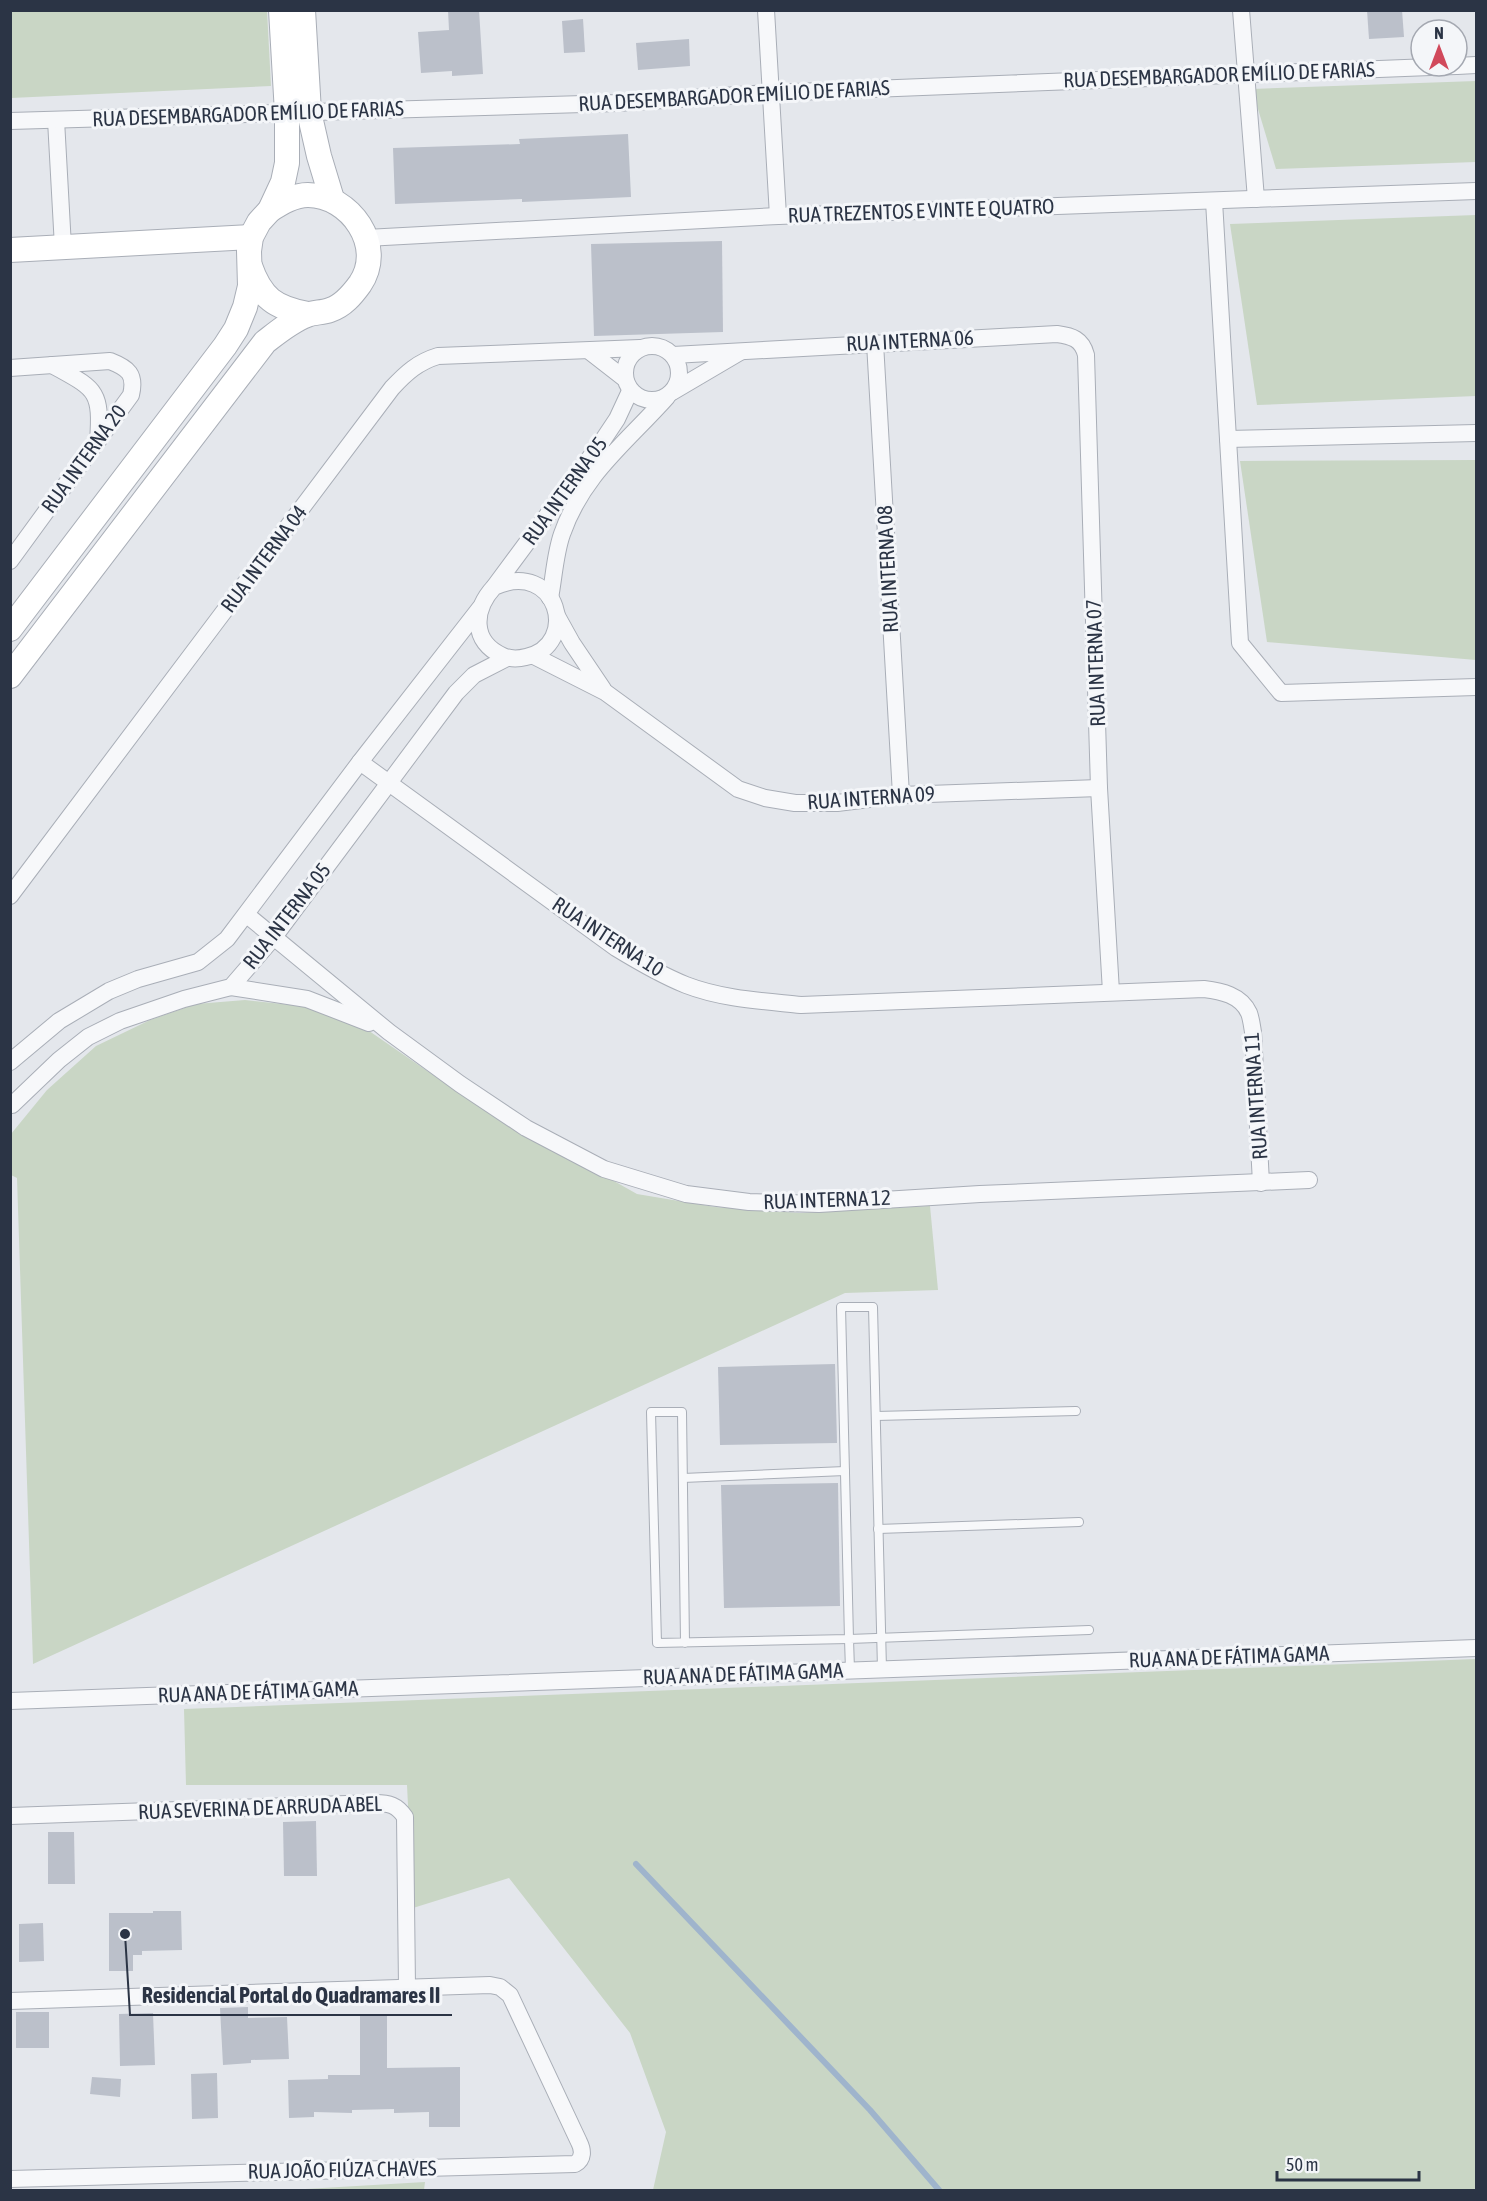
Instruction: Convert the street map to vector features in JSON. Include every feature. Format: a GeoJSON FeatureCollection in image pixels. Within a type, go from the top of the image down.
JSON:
{"type":"FeatureCollection","features":[{"type":"Feature","properties":{"kind":"main road"},"geometry":{"type":"LineString","coordinates":[[281,10],[298,113],[319,156],[332,199]]}},
{"type":"Feature","properties":{"kind":"main road"},"geometry":{"type":"LineString","coordinates":[[270,210],[283,182],[298,113],[303,10]]}},
{"type":"Feature","properties":{"kind":"main road"},"geometry":{"type":"LineString","coordinates":[[10,629],[225,346],[245,306],[250,286],[251,237],[259,222],[270,210],[288,199],[308,195],[332,199],[345,208],[358,221],[366,238],[368,260],[362,281],[349,299],[330,310],[308,314],[283,328],[265,342],[10,676]]}},
{"type":"Feature","properties":{"kind":"main road"},"geometry":{"type":"LineString","coordinates":[[10,250],[251,237]]}},
{"type":"Feature","properties":{"kind":"main road"},"geometry":{"type":"LineString","coordinates":[[249,264],[256,284],[270,300],[288,310],[308,314]]}},
{"type":"Feature","properties":{"kind":"street"},"geometry":{"type":"LineString","coordinates":[[766,10],[778,216]]}},
{"type":"Feature","properties":{"kind":"street"},"geometry":{"type":"LineString","coordinates":[[1241,10],[1256,199]]}},
{"type":"Feature","properties":{"kind":"street","name":"RUA DESEMBARGADOR EMÍLIO DE FARIAS"},"geometry":{"type":"LineString","coordinates":[[10,121],[617,103],[770,93],[1409,68]]}},
{"type":"Feature","properties":{"kind":"street"},"geometry":{"type":"LineString","coordinates":[[57,120],[63,247]]}},
{"type":"Feature","properties":{"kind":"street","name":"RUA TREZENTOS E VINTE E QUATRO"},"geometry":{"type":"LineString","coordinates":[[366,238],[778,216],[1476,191]]}},
{"type":"Feature","properties":{"kind":"street"},"geometry":{"type":"LineString","coordinates":[[1214,201],[1240,643],[1281,693],[1476,687]]}},
{"type":"Feature","properties":{"kind":"street","name":"RUA INTERNA 06"},"geometry":{"type":"LineString","coordinates":[[673,355],[1057,334],[1075,338]]}},
{"type":"Feature","properties":{"kind":"street","name":"RUA INTERNA 07"},"geometry":{"type":"LineString","coordinates":[[1075,338],[1084,346],[1086,355],[1099,788],[1111,992]]}},
{"type":"Feature","properties":{"kind":"street","name":"RUA INTERNA 08"},"geometry":{"type":"LineString","coordinates":[[875,343],[901,795]]}},
{"type":"Feature","properties":{"kind":"street"},"geometry":{"type":"LineString","coordinates":[[589,351],[641,399],[654,401],[669,394],[679,378],[679,366],[673,355],[664,348],[653,345],[640,348],[630,355],[625,367],[627,385]]}},
{"type":"Feature","properties":{"kind":"street","name":"RUA INTERNA 04"},"geometry":{"type":"LineString","coordinates":[[10,896],[392,388],[408,371],[438,356],[640,348]]}},
{"type":"Feature","properties":{"kind":"street","name":"RUA INTERNA 06"},"geometry":{"type":"LineString","coordinates":[[669,394],[744,351]]}},
{"type":"Feature","properties":{"kind":"street","name":"RUA INTERNA 20"},"geometry":{"type":"LineString","coordinates":[[10,561],[131,395],[133,386],[130,374],[124,367],[110,361],[51,365]]}},
{"type":"Feature","properties":{"kind":"street"},"geometry":{"type":"LineString","coordinates":[[10,368],[51,365],[82,382],[95,394],[100,411],[98,441]]}},
{"type":"Feature","properties":{"kind":"street","name":"RUA INTERNA 05"},"geometry":{"type":"LineString","coordinates":[[494,587],[617,419],[627,385]]}},
{"type":"Feature","properties":{"kind":"street","name":"RUA INTERNA 05"},"geometry":{"type":"LineString","coordinates":[[550,598],[561,537],[572,509],[595,471],[669,394]]}},
{"type":"Feature","properties":{"kind":"street"},"geometry":{"type":"LineString","coordinates":[[1228,439],[1476,433]]}},
{"type":"Feature","properties":{"kind":"street"},"geometry":{"type":"LineString","coordinates":[[525,581],[542,589],[550,598],[557,616],[557,626],[552,638],[534,656],[520,659],[507,657],[486,644],[480,633],[478,620],[480,608],[494,587],[506,582],[525,581]]}},
{"type":"Feature","properties":{"kind":"street","name":"RUA INTERNA 05"},"geometry":{"type":"LineString","coordinates":[[10,1062],[59,1021],[109,991],[138,979],[198,962],[227,939],[360,762],[480,608]]}},
{"type":"Feature","properties":{"kind":"street","name":"RUA INTERNA 09"},"geometry":{"type":"LineString","coordinates":[[557,616],[605,692]]}},
{"type":"Feature","properties":{"kind":"street","name":"RUA INTERNA 09"},"geometry":{"type":"LineString","coordinates":[[534,656],[605,692],[738,789],[765,798],[795,803],[837,803],[901,795],[1099,788]]}},
{"type":"Feature","properties":{"kind":"street","name":"RUA INTERNA 05"},"geometry":{"type":"LineString","coordinates":[[11,1106],[59,1060],[88,1037],[120,1021],[184,999],[231,987],[274,938],[456,693],[480,671],[507,657]]}},
{"type":"Feature","properties":{"kind":"street","name":"RUA INTERNA 10"},"geometry":{"type":"LineString","coordinates":[[360,762],[616,948],[651,969],[688,986],[757,1001],[801,1005],[1111,992]]}},
{"type":"Feature","properties":{"kind":"street","name":"RUA INTERNA 12"},"geometry":{"type":"LineString","coordinates":[[247,915],[389,1032],[460,1084],[526,1128],[604,1169],[686,1194],[749,1202],[819,1204],[980,1194],[1309,1180]]}},
{"type":"Feature","properties":{"kind":"street","name":"RUA INTERNA 12"},"geometry":{"type":"LineString","coordinates":[[231,987],[307,999],[389,1032]]}},
{"type":"Feature","properties":{"kind":"street","name":"RUA INTERNA 11"},"geometry":{"type":"LineString","coordinates":[[1111,992],[1204,989],[1221,991],[1232,996],[1249,1012],[1253,1032],[1261,1183]]}},
{"type":"Feature","properties":{"kind":"street","name":"RUA ANA DE FÁTIMA GAMA"},"geometry":{"type":"LineString","coordinates":[[10,1701],[1476,1648]]}},
{"type":"Feature","properties":{"kind":"street","name":"RUA SEVERINA DE ARRUDA ABEL"},"geometry":{"type":"LineString","coordinates":[[10,1816],[375,1803],[394,1805],[405,1817],[407,1987]]}},
{"type":"Feature","properties":{"kind":"street","name":"RUA JOÃO FIÚZA CHAVES"},"geometry":{"type":"LineString","coordinates":[[10,2179],[575,2164],[582,2158],[582,2147],[506,1991],[490,1985],[407,1987]]}},
{"type":"Feature","properties":{"kind":"street"},"geometry":{"type":"LineString","coordinates":[[10,2001],[407,1987]]}},
{"type":"Feature","properties":{"kind":"lane"},"geometry":{"type":"LineString","coordinates":[[850,1670],[842,1307],[873,1307],[882,1669]]}},
{"type":"Feature","properties":{"kind":"lane"},"geometry":{"type":"LineString","coordinates":[[876,1416],[1076,1411]]}},
{"type":"Feature","properties":{"kind":"lane"},"geometry":{"type":"LineString","coordinates":[[685,1643],[682,1412],[651,1412],[657,1643],[685,1643],[849,1639],[1089,1630]]}},
{"type":"Feature","properties":{"kind":"lane"},"geometry":{"type":"LineString","coordinates":[[683,1478],[845,1471]]}},
{"type":"Feature","properties":{"kind":"lane"},"geometry":{"type":"LineString","coordinates":[[878,1529],[1079,1522]]}},
{"type":"Feature","properties":{"kind":"green space"},"geometry":{"type":"Polygon","coordinates":[[[10,11],[267,11],[271,86],[11,98],[10,11]]]}},
{"type":"Feature","properties":{"kind":"green space"},"geometry":{"type":"Polygon","coordinates":[[[1476,81],[1476,162],[1276,169],[1252,89],[1476,81]]]}},
{"type":"Feature","properties":{"kind":"green space"},"geometry":{"type":"Polygon","coordinates":[[[1476,215],[1476,396],[1257,405],[1230,224],[1476,215]]]}},
{"type":"Feature","properties":{"kind":"green space"},"geometry":{"type":"Polygon","coordinates":[[[1476,460],[1476,660],[1267,642],[1240,461],[1476,460]]]}},
{"type":"Feature","properties":{"kind":"green space"},"geometry":{"type":"Polygon","coordinates":[[[245,1000],[310,1007],[359,1024],[465,1097],[637,1194],[715,1207],[800,1213],[930,1206],[938,1290],[845,1293],[33,1664],[17,1178],[11,1175],[11,1134],[47,1090],[96,1046],[150,1020],[196,1004],[245,1000]]]}},
{"type":"Feature","properties":{"kind":"green space"},"geometry":{"type":"Polygon","coordinates":[[[1476,1659],[1476,2190],[653,2190],[666,2132],[630,2033],[509,1878],[413,1908],[407,1785],[186,1785],[184,1709],[1476,1659]]]}},
{"type":"Feature","properties":{"kind":"green space"},"geometry":{"type":"Polygon","coordinates":[[[425,2182],[424,2190],[288,2190],[425,2182]]]}},
{"type":"Feature","properties":{"kind":"building"},"geometry":{"type":"Polygon","coordinates":[[[448,10],[479,10],[483,74],[452,76],[452,71],[421,73],[418,32],[449,30],[448,10]]]}},
{"type":"Feature","properties":{"kind":"building"},"geometry":{"type":"Polygon","coordinates":[[[1367,10],[1402,10],[1404,37],[1369,39],[1367,10]]]}},
{"type":"Feature","properties":{"kind":"building"},"geometry":{"type":"Polygon","coordinates":[[[583,19],[585,52],[564,53],[562,21],[583,19]]]}},
{"type":"Feature","properties":{"kind":"building"},"geometry":{"type":"Polygon","coordinates":[[[689,39],[690,66],[638,70],[636,43],[689,39]]]}},
{"type":"Feature","properties":{"kind":"building"},"geometry":{"type":"Polygon","coordinates":[[[628,134],[631,197],[395,204],[393,148],[520,144],[519,139],[628,134]]]}},
{"type":"Feature","properties":{"kind":"building"},"geometry":{"type":"Polygon","coordinates":[[[722,241],[723,332],[594,336],[591,244],[722,241]]]}},
{"type":"Feature","properties":{"kind":"building"},"geometry":{"type":"Polygon","coordinates":[[[835,1364],[837,1443],[720,1445],[718,1367],[835,1364]]]}},
{"type":"Feature","properties":{"kind":"building"},"geometry":{"type":"Polygon","coordinates":[[[838,1483],[840,1606],[724,1608],[721,1485],[838,1483]]]}},
{"type":"Feature","properties":{"kind":"building"},"geometry":{"type":"Polygon","coordinates":[[[316,1821],[317,1876],[284,1876],[283,1822],[316,1821]]]}},
{"type":"Feature","properties":{"kind":"building"},"geometry":{"type":"Polygon","coordinates":[[[48,1832],[74,1832],[75,1884],[48,1884],[48,1832]]]}},
{"type":"Feature","properties":{"kind":"building"},"geometry":{"type":"Polygon","coordinates":[[[153,1911],[181,1911],[182,1950],[142,1951],[142,1955],[133,1955],[133,1971],[109,1971],[109,1913],[153,1913],[153,1911]]]}},
{"type":"Feature","properties":{"kind":"building"},"geometry":{"type":"Polygon","coordinates":[[[43,1923],[44,1961],[19,1962],[19,1924],[43,1923]]]}},
{"type":"Feature","properties":{"kind":"building"},"geometry":{"type":"Polygon","coordinates":[[[248,2007],[248,2018],[287,2017],[289,2059],[251,2060],[251,2063],[223,2065],[220,2008],[248,2007]]]}},
{"type":"Feature","properties":{"kind":"building"},"geometry":{"type":"Polygon","coordinates":[[[16,2012],[49,2012],[49,2048],[16,2048],[16,2012]]]}},
{"type":"Feature","properties":{"kind":"building"},"geometry":{"type":"Polygon","coordinates":[[[153,2013],[155,2065],[120,2066],[119,2014],[153,2013]]]}},
{"type":"Feature","properties":{"kind":"building"},"geometry":{"type":"Polygon","coordinates":[[[360,2014],[387,2014],[387,2068],[460,2067],[460,2127],[429,2127],[429,2112],[394,2113],[394,2109],[352,2110],[352,2113],[314,2112],[314,2117],[289,2118],[288,2080],[328,2079],[328,2075],[360,2075],[360,2014]]]}},
{"type":"Feature","properties":{"kind":"building"},"geometry":{"type":"Polygon","coordinates":[[[217,2073],[218,2118],[192,2119],[191,2074],[217,2073]]]}},
{"type":"Feature","properties":{"kind":"building"},"geometry":{"type":"Polygon","coordinates":[[[92,2077],[121,2079],[120,2097],[90,2094],[92,2077]]]}},
{"type":"Feature","properties":{"kind":"waterway"},"geometry":{"type":"LineString","coordinates":[[636,1864],[870,2110],[939,2190]]}},
{"type":"Feature","properties":{"kind":"place","name":"Residencial Portal do Quadramares II"},"geometry":{"type":"Point","coordinates":[125,1934]}}]}
